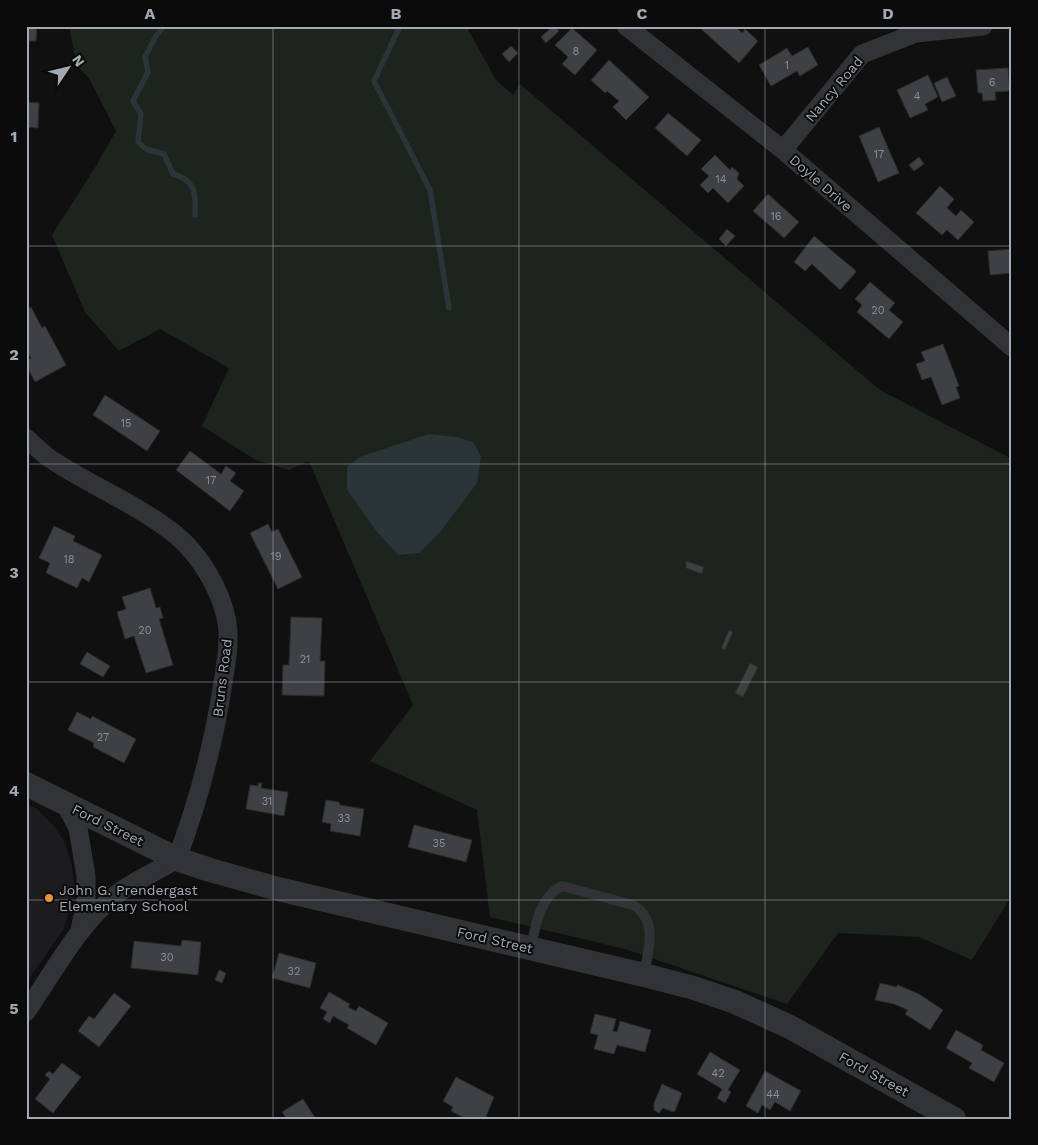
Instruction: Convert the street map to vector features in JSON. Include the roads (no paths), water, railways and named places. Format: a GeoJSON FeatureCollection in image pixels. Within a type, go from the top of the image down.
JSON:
{"type":"FeatureCollection","features":[{"type":"Feature","properties":{"kind":"street","name":"Doyle Drive"},"geometry":{"type":"LineString","coordinates":[[626,26],[783,150],[1012,347]]}},
{"type":"Feature","properties":{"kind":"street","name":"Nancy Road"},"geometry":{"type":"LineString","coordinates":[[783,150],[862,54],[916,32],[983,26]]}},
{"type":"Feature","properties":{"kind":"street","name":"Bruns Road"},"geometry":{"type":"LineString","coordinates":[[26,438],[49,458],[138,510],[176,535],[195,555],[209,574],[222,602],[227,624],[227,651],[216,725],[186,835],[177,859]]}},
{"type":"Feature","properties":{"kind":"street","name":"Ford Street"},"geometry":{"type":"LineString","coordinates":[[26,784],[177,859],[278,889],[644,975],[694,988],[735,1002],[790,1027],[954,1119]]}},
{"type":"Feature","properties":{"kind":"street"},"geometry":{"type":"LineString","coordinates":[[66,805],[78,828],[86,876],[86,902],[80,930]]}},
{"type":"Feature","properties":{"kind":"street"},"geometry":{"type":"LineString","coordinates":[[26,1012],[80,930],[118,893],[177,859]]}},
{"type":"Feature","properties":{"kind":"lane"},"geometry":{"type":"LineString","coordinates":[[531,948],[535,926],[546,901],[553,891],[562,886],[633,905],[641,910],[650,927],[650,940],[644,975]]}},
{"type":"Feature","properties":{"kind":"waterway"},"geometry":{"type":"LineString","coordinates":[[164,26],[156,36],[145,57],[148,72],[133,101],[141,114],[138,142],[146,149],[164,154],[173,174],[190,184],[195,195],[195,215]]}},
{"type":"Feature","properties":{"kind":"waterway"},"geometry":{"type":"LineString","coordinates":[[400,26],[374,81],[430,190],[449,308]]}},
{"type":"Feature","properties":{"kind":"place","name":"John G. Prendergast Elementary School"},"geometry":{"type":"Point","coordinates":[49,898]}}]}
